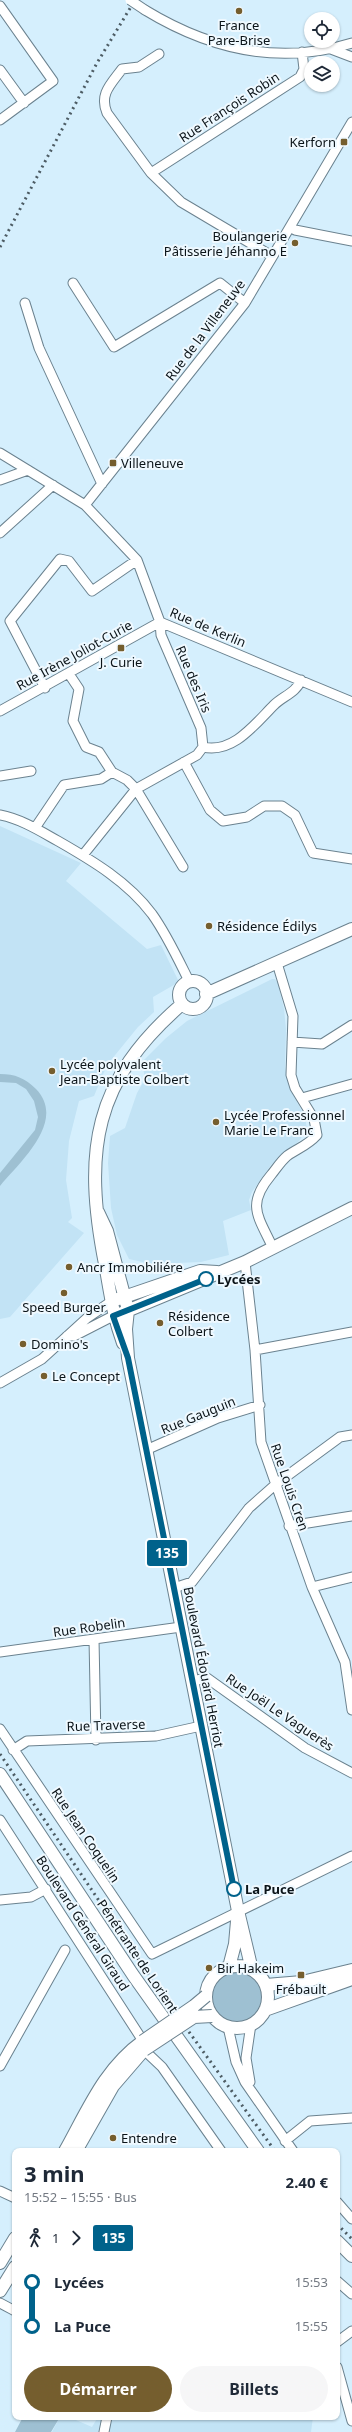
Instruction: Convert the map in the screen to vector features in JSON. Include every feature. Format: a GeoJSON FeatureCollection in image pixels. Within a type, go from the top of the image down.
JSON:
{"type":"FeatureCollection","features":[{"type":"Feature","properties":{"kind":"main road"},"geometry":{"type":"LineString","coordinates":[[206,994],[352,928]]}},
{"type":"Feature","properties":{"kind":"main road"},"geometry":{"type":"LineString","coordinates":[[189,982],[200,984],[206,994],[204,1003],[196,1008],[186,1007],[182,1004],[179,997],[180,989],[189,982]]}},
{"type":"Feature","properties":{"kind":"main road"},"geometry":{"type":"LineString","coordinates":[[98,1212],[94,1182],[95,1150],[103,1109],[122,1072],[139,1046],[182,1004]]}},
{"type":"Feature","properties":{"kind":"main road"},"geometry":{"type":"LineString","coordinates":[[113,1316],[245,1262],[352,1208]]}},
{"type":"Feature","properties":{"kind":"main road","name":"Boulevard Édouard Herriot"},"geometry":{"type":"LineString","coordinates":[[98,1212],[107,1231],[128,1310],[126,1329],[128,1358],[238,1912],[252,1970]]}},
{"type":"Feature","properties":{"kind":"main road","name":"Boulevard Édouard Herriot"},"geometry":{"type":"LineString","coordinates":[[98,1212],[99,1233],[112,1301],[113,1316],[128,1358]]}},
{"type":"Feature","properties":{"kind":"main road"},"geometry":{"type":"LineString","coordinates":[[112,1301],[200,1271],[220,1273]]}},
{"type":"Feature","properties":{"kind":"main road"},"geometry":{"type":"LineString","coordinates":[[112,1301],[128,1310]]}},
{"type":"Feature","properties":{"kind":"main road","name":"Pénétrante de Lorient"},"geometry":{"type":"LineString","coordinates":[[0,1774],[133,1975],[256,2148]]}},
{"type":"Feature","properties":{"kind":"main road","name":"Boulevard Édouard Herriot"},"geometry":{"type":"LineString","coordinates":[[229,1967],[236,1944],[238,1912]]}},
{"type":"Feature","properties":{"kind":"main road"},"geometry":{"type":"LineString","coordinates":[[78,2148],[113,2086],[144,2045],[206,1996],[212,1978],[229,1967],[241,1966],[252,1970],[266,1985],[268,1997],[265,2010]]}},
{"type":"Feature","properties":{"kind":"main road"},"geometry":{"type":"LineString","coordinates":[[266,1985],[302,1982],[352,1970]]}},
{"type":"Feature","properties":{"kind":"main road"},"geometry":{"type":"LineString","coordinates":[[67,2148],[98,2088],[126,2053],[144,2045],[194,2017],[212,2016],[228,2027],[236,2028],[251,2024],[265,2010],[352,1979]]}},
{"type":"Feature","properties":{"kind":"main road"},"geometry":{"type":"LineString","coordinates":[[206,1996],[212,2016]]}},
{"type":"Feature","properties":{"kind":"main road"},"geometry":{"type":"LineString","coordinates":[[0,2263],[12,2243]]}},
{"type":"Feature","properties":{"kind":"main road"},"geometry":{"type":"LineString","coordinates":[[340,2244],[352,2256]]}},
{"type":"Feature","properties":{"kind":"main road"},"geometry":{"type":"LineString","coordinates":[[0,2291],[12,2272]]}},
{"type":"Feature","properties":{"kind":"street"},"geometry":{"type":"LineString","coordinates":[[130,0],[174,28],[227,48],[254,51],[302,52],[331,50],[352,43]]}},
{"type":"Feature","properties":{"kind":"street"},"geometry":{"type":"LineString","coordinates":[[0,6],[53,81],[0,120]]}},
{"type":"Feature","properties":{"kind":"street"},"geometry":{"type":"LineString","coordinates":[[331,50],[352,57]]}},
{"type":"Feature","properties":{"kind":"street","name":"Rue François Robin"},"geometry":{"type":"LineString","coordinates":[[151,173],[300,77],[304,69],[302,52]]}},
{"type":"Feature","properties":{"kind":"street"},"geometry":{"type":"LineString","coordinates":[[159,54],[139,67],[122,69],[105,93],[103,104],[107,113],[151,173],[180,202],[272,256]]}},
{"type":"Feature","properties":{"kind":"street"},"geometry":{"type":"LineString","coordinates":[[0,70],[24,103]]}},
{"type":"Feature","properties":{"kind":"street","name":"Rue de la Villeneuve"},"geometry":{"type":"LineString","coordinates":[[85,505],[245,303],[352,122]]}},
{"type":"Feature","properties":{"kind":"street"},"geometry":{"type":"LineString","coordinates":[[290,227],[294,230],[352,241]]}},
{"type":"Feature","properties":{"kind":"street"},"geometry":{"type":"LineString","coordinates":[[73,283],[114,347],[220,283],[245,303]]}},
{"type":"Feature","properties":{"kind":"street"},"geometry":{"type":"LineString","coordinates":[[25,303],[39,348],[102,484]]}},
{"type":"Feature","properties":{"kind":"street","name":"Rue de Kerlin"},"geometry":{"type":"LineString","coordinates":[[0,453],[85,505],[137,560],[160,622],[352,702]]}},
{"type":"Feature","properties":{"kind":"street"},"geometry":{"type":"LineString","coordinates":[[0,480],[28,470]]}},
{"type":"Feature","properties":{"kind":"street"},"geometry":{"type":"LineString","coordinates":[[0,533],[53,486]]}},
{"type":"Feature","properties":{"kind":"street"},"geometry":{"type":"LineString","coordinates":[[45,688],[10,621],[60,559],[69,561],[92,591],[137,560]]}},
{"type":"Feature","properties":{"kind":"street","name":"Rue Irène Joliot-Curie"},"geometry":{"type":"LineString","coordinates":[[0,711],[45,688],[160,622]]}},
{"type":"Feature","properties":{"kind":"street","name":"Rue des Iris"},"geometry":{"type":"LineString","coordinates":[[160,622],[160,635],[201,728],[203,747]]}},
{"type":"Feature","properties":{"kind":"street"},"geometry":{"type":"LineString","coordinates":[[69,674],[79,689],[73,721],[86,747],[99,752],[112,772],[128,780],[136,789],[183,867]]}},
{"type":"Feature","properties":{"kind":"street"},"geometry":{"type":"LineString","coordinates":[[83,855],[136,789],[197,755],[203,747],[214,750],[235,741],[257,724],[275,704],[298,688],[301,680]]}},
{"type":"Feature","properties":{"kind":"street"},"geometry":{"type":"LineString","coordinates":[[184,762],[210,810],[223,821],[247,817],[264,806],[282,806],[295,815],[313,853],[352,859]]}},
{"type":"Feature","properties":{"kind":"street"},"geometry":{"type":"LineString","coordinates":[[0,776],[31,771]]}},
{"type":"Feature","properties":{"kind":"street"},"geometry":{"type":"LineString","coordinates":[[35,828],[64,785],[101,779],[112,772]]}},
{"type":"Feature","properties":{"kind":"street"},"geometry":{"type":"LineString","coordinates":[[0,815],[10,817],[35,828],[83,855],[109,872],[152,914],[170,944],[189,982]]}},
{"type":"Feature","properties":{"kind":"street"},"geometry":{"type":"LineString","coordinates":[[273,1248],[255,1211],[256,1200],[260,1188],[286,1156],[307,1145],[317,1135],[314,1119],[295,1088],[291,1075],[293,1016],[277,963]]}},
{"type":"Feature","properties":{"kind":"street"},"geometry":{"type":"LineString","coordinates":[[292,1042],[322,1044],[352,1025]]}},
{"type":"Feature","properties":{"kind":"street"},"geometry":{"type":"LineString","coordinates":[[302,1098],[352,1084]]}},
{"type":"Feature","properties":{"kind":"street","name":"Rue Louis Cren"},"geometry":{"type":"LineString","coordinates":[[245,1262],[256,1350],[261,1442],[289,1526],[312,1587],[348,1661],[352,1710]]}},
{"type":"Feature","properties":{"kind":"street"},"geometry":{"type":"LineString","coordinates":[[0,1383],[42,1359],[66,1336],[112,1301]]}},
{"type":"Feature","properties":{"kind":"street"},"geometry":{"type":"LineString","coordinates":[[66,1336],[74,1336],[113,1316]]}},
{"type":"Feature","properties":{"kind":"street"},"geometry":{"type":"LineString","coordinates":[[256,1350],[352,1332]]}},
{"type":"Feature","properties":{"kind":"street","name":"Rue Gauguin"},"geometry":{"type":"LineString","coordinates":[[146,1450],[218,1418],[260,1405]]}},
{"type":"Feature","properties":{"kind":"street"},"geometry":{"type":"LineString","coordinates":[[174,1588],[192,1582],[249,1508],[276,1484],[340,1437],[352,1435]]}},
{"type":"Feature","properties":{"kind":"street"},"geometry":{"type":"LineString","coordinates":[[289,1526],[352,1516]]}},
{"type":"Feature","properties":{"kind":"street"},"geometry":{"type":"LineString","coordinates":[[312,1587],[352,1577]]}},
{"type":"Feature","properties":{"kind":"street","name":"Rue Robelin"},"geometry":{"type":"LineString","coordinates":[[0,1652],[181,1627]]}},
{"type":"Feature","properties":{"kind":"street"},"geometry":{"type":"LineString","coordinates":[[94,1639],[96,1740]]}},
{"type":"Feature","properties":{"kind":"street","name":"Rue Joël Le Vaguerès"},"geometry":{"type":"LineString","coordinates":[[192,1681],[207,1678],[305,1748],[352,1773]]}},
{"type":"Feature","properties":{"kind":"street","name":"Rue Traverse"},"geometry":{"type":"LineString","coordinates":[[13,1750],[27,1741],[96,1740],[156,1736],[201,1726]]}},
{"type":"Feature","properties":{"kind":"street","name":"Rue Jean Coquelin"},"geometry":{"type":"LineString","coordinates":[[0,1729],[152,1954],[238,1912]]}},
{"type":"Feature","properties":{"kind":"street","name":"Boulevard Général Giraud"},"geometry":{"type":"LineString","coordinates":[[0,1820],[46,1889],[144,2045],[162,2067],[219,2148]]}},
{"type":"Feature","properties":{"kind":"street"},"geometry":{"type":"LineString","coordinates":[[238,1912],[352,1856]]}},
{"type":"Feature","properties":{"kind":"street"},"geometry":{"type":"LineString","coordinates":[[0,1900],[31,1897],[46,1889]]}},
{"type":"Feature","properties":{"kind":"street"},"geometry":{"type":"LineString","coordinates":[[0,2066],[65,1950]]}},
{"type":"Feature","properties":{"kind":"street"},"geometry":{"type":"LineString","coordinates":[[251,2024],[246,2066],[253,2095]]}},
{"type":"Feature","properties":{"kind":"street"},"geometry":{"type":"LineString","coordinates":[[228,2027],[236,2062],[253,2095],[291,2148]]}},
{"type":"Feature","properties":{"kind":"street"},"geometry":{"type":"LineString","coordinates":[[285,2141],[310,2121],[352,2118]]}},
{"type":"Feature","properties":{"kind":"street"},"geometry":{"type":"LineString","coordinates":[[0,2191],[12,2197]]}},
{"type":"Feature","properties":{"kind":"street"},"geometry":{"type":"LineString","coordinates":[[340,2205],[352,2219]]}},
{"type":"Feature","properties":{"kind":"street"},"geometry":{"type":"LineString","coordinates":[[340,2284],[352,2294]]}},
{"type":"Feature","properties":{"kind":"street"},"geometry":{"type":"LineString","coordinates":[[0,2303],[12,2309]]}},
{"type":"Feature","properties":{"kind":"street"},"geometry":{"type":"LineString","coordinates":[[340,2340],[352,2331]]}},
{"type":"Feature","properties":{"kind":"street"},"geometry":{"type":"LineString","coordinates":[[340,2378],[352,2421]]}},
{"type":"Feature","properties":{"kind":"street"},"geometry":{"type":"LineString","coordinates":[[104,2432],[106,2420]]}},
{"type":"Feature","properties":{"kind":"shaded area","name":"Lycée polyvalent Jean-Baptiste Colbert"},"geometry":{"type":"Polygon","coordinates":[[[0,826],[81,863],[66,881],[147,949],[161,945],[179,982],[153,997],[154,1012],[138,1027],[107,1065],[94,1096],[79,1101],[69,1141],[66,1180],[72,1218],[68,1222],[84,1233],[10,1317],[0,1319],[0,826]]]}},
{"type":"Feature","properties":{"kind":"shaded area","name":"Lycée Professionnel Marie Le Franc"},"geometry":{"type":"Polygon","coordinates":[[[272,979],[275,979],[278,983],[284,1009],[286,1029],[285,1067],[289,1087],[305,1117],[307,1129],[299,1141],[271,1165],[252,1192],[249,1200],[251,1210],[223,1221],[229,1255],[201,1262],[151,1264],[129,1259],[117,1235],[111,1208],[108,1163],[110,1136],[125,1128],[137,1093],[145,1079],[142,1062],[166,1038],[187,1021],[272,979]]]}},
{"type":"Feature","properties":{"kind":"shaded area"},"geometry":{"type":"Polygon","coordinates":[[[0,1074],[20,1077],[32,1085],[44,1101],[46,1114],[44,1127],[37,1140],[0,1186],[0,1173],[35,1130],[38,1117],[34,1101],[26,1089],[16,1083],[0,1082],[0,1074]]]}},
{"type":"Feature","properties":{"kind":"shaded area"},"geometry":{"type":"Polygon","coordinates":[[[238,1970],[248,1972],[256,1978],[262,1986],[264,1996],[262,2006],[256,2014],[248,2020],[238,2022],[228,2020],[220,2014],[214,2006],[212,1996],[214,1986],[220,1978],[228,1972],[238,1970]]]}},
{"type":"Feature","properties":{"kind":"shaded area"},"geometry":{"type":"Polygon","coordinates":[[[21,2420],[58,2420],[51,2432],[15,2432],[21,2420]]]}},
{"type":"Feature","properties":{"kind":"shaded area"},"geometry":{"type":"Polygon","coordinates":[[[58,2420],[76,2420],[92,2427],[96,2420],[313,2420],[311,2432],[52,2432],[58,2420]]]}},
{"type":"Feature","properties":{"kind":"railway"},"geometry":{"type":"LineString","coordinates":[[0,247],[97,63],[135,0]]}},
{"type":"Feature","properties":{"kind":"railway"},"geometry":{"type":"LineString","coordinates":[[0,1754],[166,2000],[273,2148]]}},
{"type":"Feature","properties":{"kind":"railway"},"geometry":{"type":"LineString","coordinates":[[340,2227],[352,2239]]}},
{"type":"Feature","properties":{"kind":"bus line","name":"135"},"geometry":{"type":"LineString","coordinates":[[206,1279],[113,1316],[128,1358],[234,1889]]}},
{"type":"Feature","properties":{"kind":"place","name":"France Pare-Brise"},"geometry":{"type":"Point","coordinates":[239,11]}},
{"type":"Feature","properties":{"kind":"place","name":"Kerforn"},"geometry":{"type":"Point","coordinates":[344,142]}},
{"type":"Feature","properties":{"kind":"place","name":"Boulangerie Pâtisserie Jéhanno E"},"geometry":{"type":"Point","coordinates":[295,243]}},
{"type":"Feature","properties":{"kind":"place","name":"Villeneuve"},"geometry":{"type":"Point","coordinates":[113,463]}},
{"type":"Feature","properties":{"kind":"place","name":"J. Curie"},"geometry":{"type":"Point","coordinates":[121,648]}},
{"type":"Feature","properties":{"kind":"place","name":"Résidence Édilys"},"geometry":{"type":"Point","coordinates":[209,926]}},
{"type":"Feature","properties":{"kind":"place","name":"Lycée polyvalent Jean-Baptiste Colbert"},"geometry":{"type":"Point","coordinates":[52,1071]}},
{"type":"Feature","properties":{"kind":"place","name":"Lycée Professionnel Marie Le Franc"},"geometry":{"type":"Point","coordinates":[216,1122]}},
{"type":"Feature","properties":{"kind":"place","name":"Ancr Immobiliére"},"geometry":{"type":"Point","coordinates":[69,1267]}},
{"type":"Feature","properties":{"kind":"place","name":"Lycées"},"geometry":{"type":"Point","coordinates":[206,1279]}},
{"type":"Feature","properties":{"kind":"place","name":"Speed Burger"},"geometry":{"type":"Point","coordinates":[64,1293]}},
{"type":"Feature","properties":{"kind":"place","name":"Résidence Colbert"},"geometry":{"type":"Point","coordinates":[160,1323]}},
{"type":"Feature","properties":{"kind":"place","name":"Domino's"},"geometry":{"type":"Point","coordinates":[23,1344]}},
{"type":"Feature","properties":{"kind":"place","name":"Le Concept"},"geometry":{"type":"Point","coordinates":[44,1376]}},
{"type":"Feature","properties":{"kind":"place","name":"La Puce"},"geometry":{"type":"Point","coordinates":[234,1889]}},
{"type":"Feature","properties":{"kind":"place","name":"Bir Hakeim"},"geometry":{"type":"Point","coordinates":[209,1968]}},
{"type":"Feature","properties":{"kind":"place","name":"Frébault"},"geometry":{"type":"Point","coordinates":[301,1975]}},
{"type":"Feature","properties":{"kind":"place","name":"Entendre"},"geometry":{"type":"Point","coordinates":[113,2138]}}]}
